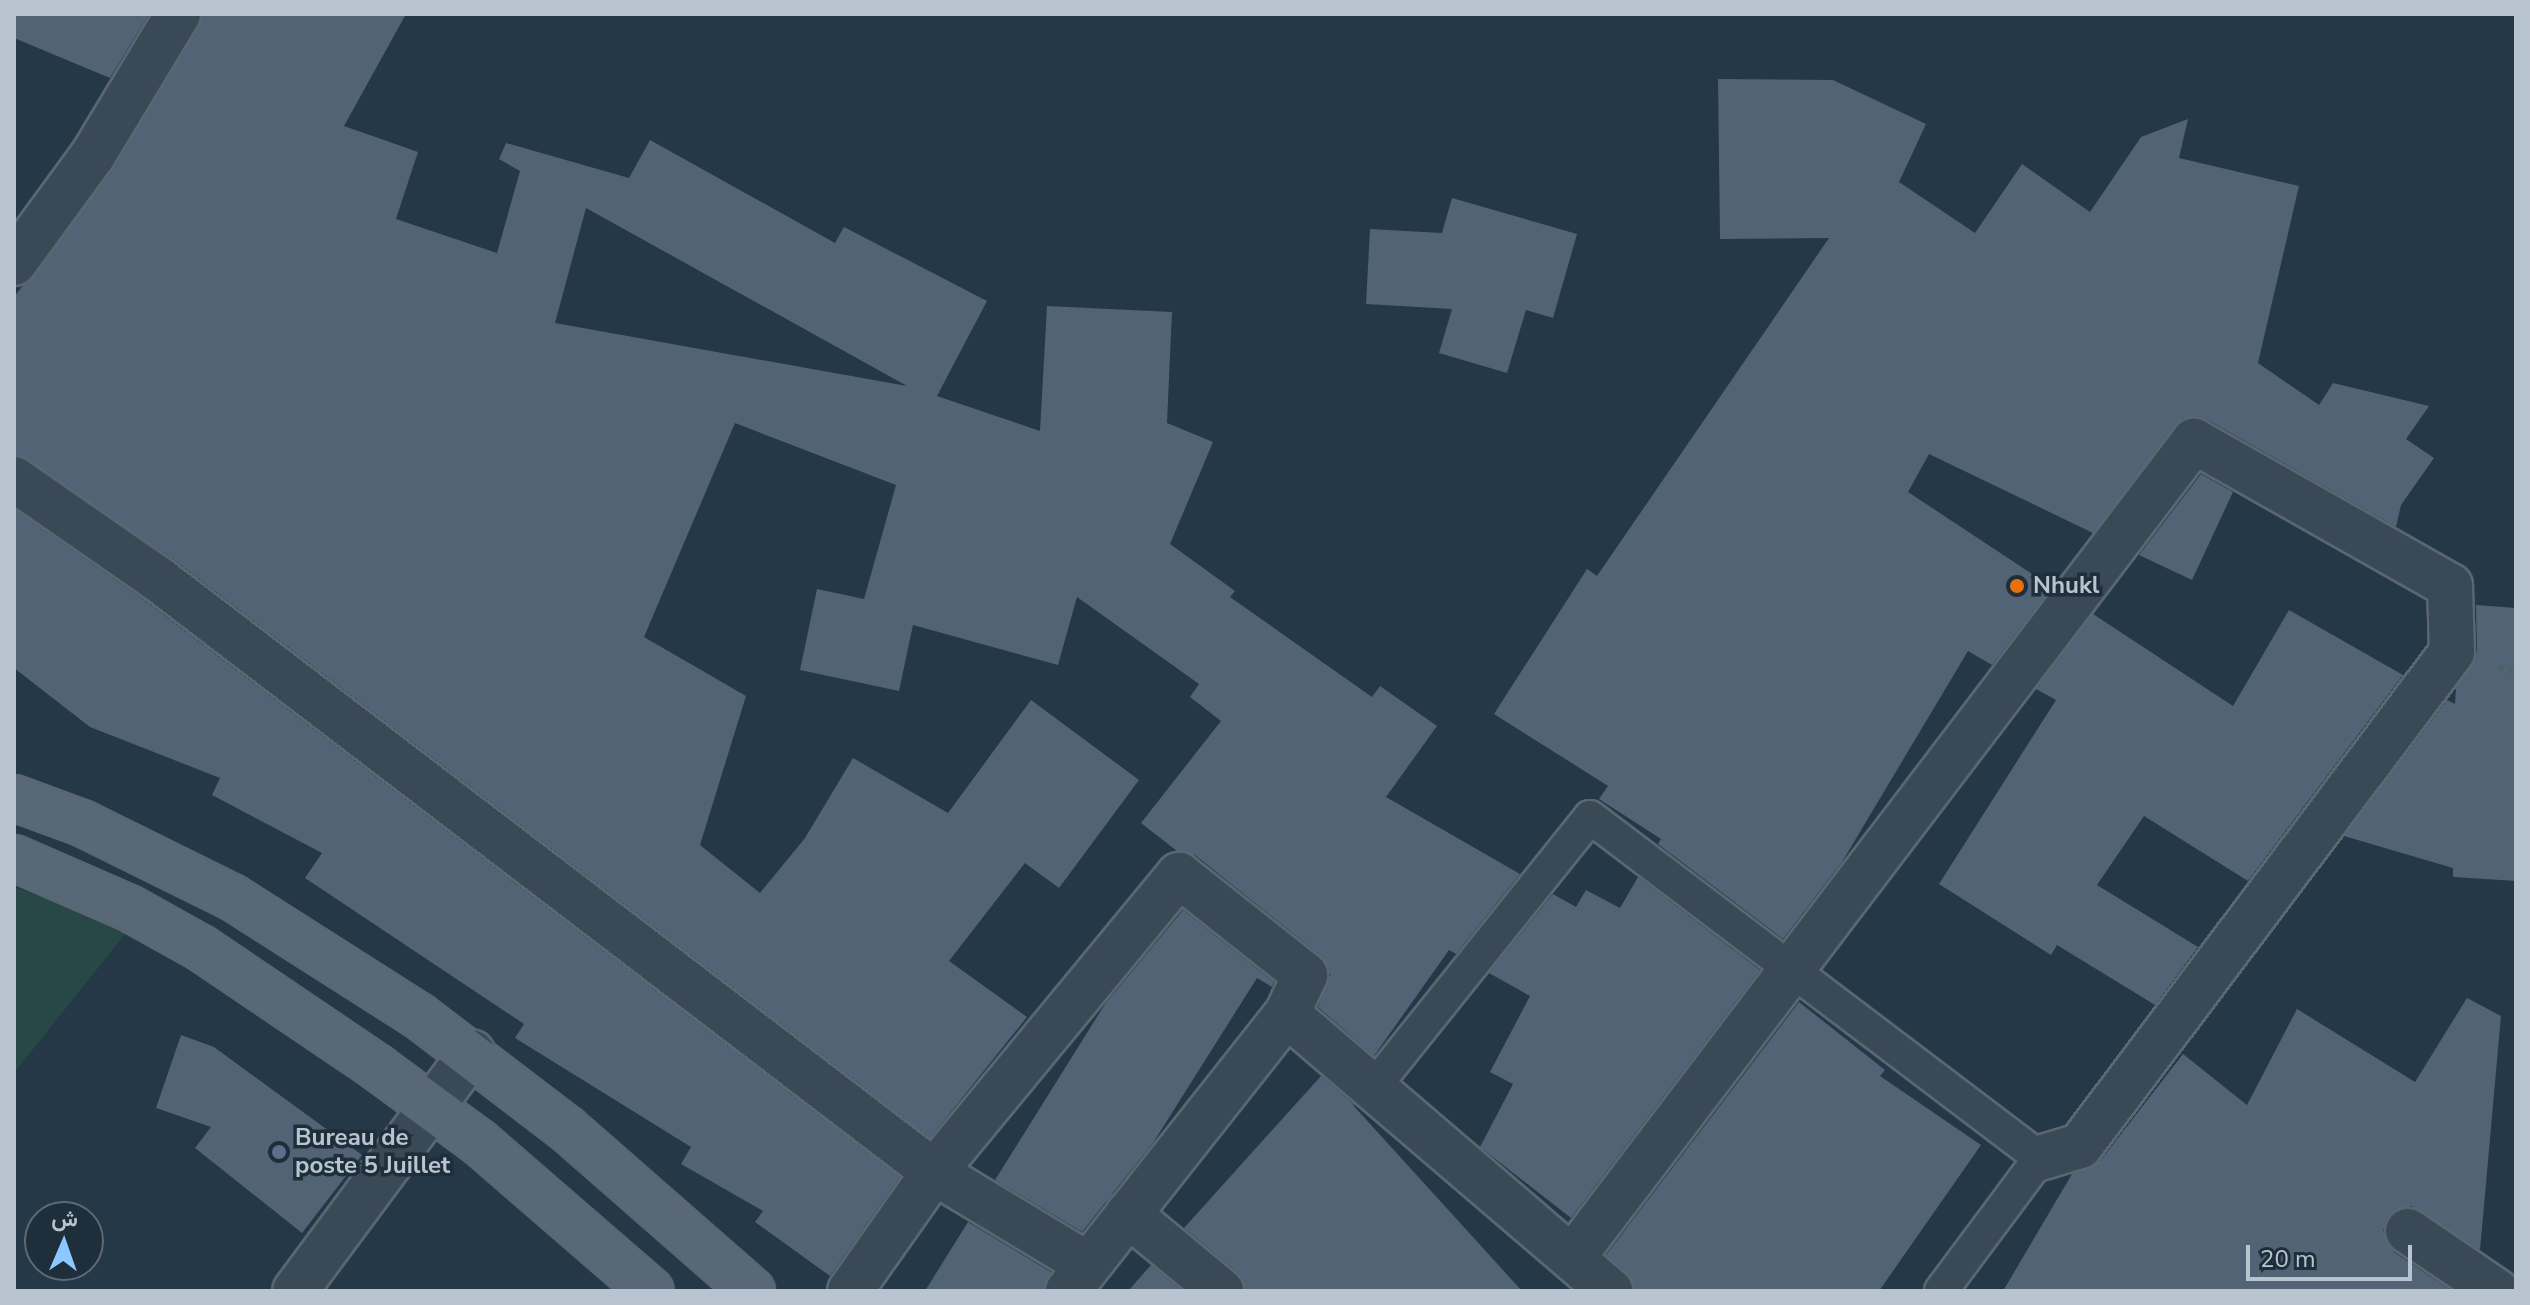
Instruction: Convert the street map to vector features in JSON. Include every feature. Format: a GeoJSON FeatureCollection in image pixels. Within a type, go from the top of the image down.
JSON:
{"type":"FeatureCollection","features":[{"type":"Feature","properties":{"kind":"main road"},"geometry":{"type":"LineString","coordinates":[[14,798],[82,823],[232,897],[472,1053],[752,1291]]}},
{"type":"Feature","properties":{"kind":"main road"},"geometry":{"type":"LineString","coordinates":[[14,858],[129,908],[201,948],[432,1107],[651,1291]]}},
{"type":"Feature","properties":{"kind":"street"},"geometry":{"type":"LineString","coordinates":[[14,263],[93,155],[178,14]]}},
{"type":"Feature","properties":{"kind":"street"},"geometry":{"type":"LineString","coordinates":[[1572,1258],[2194,441],[2450,586],[2452,652],[2080,1146],[2040,1158]]}},
{"type":"Feature","properties":{"kind":"street"},"geometry":{"type":"LineString","coordinates":[[14,479],[170,588],[934,1172],[1078,1278],[1287,1014],[1305,975],[1179,875],[934,1172],[850,1291]]}},
{"type":"Feature","properties":{"kind":"street"},"geometry":{"type":"LineString","coordinates":[[1287,1014],[1610,1291]]}},
{"type":"Feature","properties":{"kind":"street"},"geometry":{"type":"LineString","coordinates":[[295,1291],[472,1053]]}},
{"type":"Feature","properties":{"kind":"street"},"geometry":{"type":"LineString","coordinates":[[1128,1214],[1221,1291]]}},
{"type":"Feature","properties":{"kind":"street"},"geometry":{"type":"LineString","coordinates":[[2408,1231],[2496,1291]]}},
{"type":"Feature","properties":{"kind":"lane"},"geometry":{"type":"LineString","coordinates":[[1373,1088],[1590,817],[2040,1158],[1941,1291]]}},
{"type":"Feature","properties":{"kind":"green space"},"geometry":{"type":"Polygon","coordinates":[[[14,887],[130,928],[14,1073],[14,887]]]}},
{"type":"Feature","properties":{"kind":"building"},"geometry":{"type":"Polygon","coordinates":[[[14,14],[149,14],[110,78],[14,38],[14,14]]]}},
{"type":"Feature","properties":{"kind":"building"},"geometry":{"type":"Polygon","coordinates":[[[203,14],[406,14],[344,126],[418,152],[396,219],[497,253],[520,171],[499,159],[506,143],[629,178],[650,140],[835,243],[844,227],[987,301],[937,396],[1040,431],[1047,306],[1172,312],[1167,423],[1213,442],[1170,544],[1235,591],[1230,597],[1372,697],[1380,686],[1437,726],[1386,797],[1520,874],[1456,954],[1449,950],[1374,1056],[1318,1007],[1330,975],[1321,956],[1195,855],[1177,851],[1141,823],[1221,721],[1190,697],[1199,684],[1077,597],[1058,665],[913,625],[899,691],[800,670],[817,589],[864,599],[896,485],[735,423],[644,637],[746,696],[700,845],[760,893],[805,838],[853,758],[948,813],[1031,700],[1139,780],[1059,888],[1025,863],[949,961],[1027,1017],[930,1138],[173,559],[14,454],[14,297],[113,170],[203,14]],[[586,208],[555,323],[907,386],[586,208]]]}},
{"type":"Feature","properties":{"kind":"building"},"geometry":{"type":"Polygon","coordinates":[[[1718,79],[1833,80],[1926,124],[1899,182],[1975,233],[2022,164],[2090,212],[2141,137],[2188,119],[2179,158],[2299,186],[2258,363],[2319,405],[2333,383],[2429,406],[2406,439],[2434,458],[2401,505],[2396,527],[2206,419],[2184,418],[2093,533],[1929,454],[1908,492],[2052,587],[1992,665],[1968,651],[1842,862],[1783,939],[1658,844],[1661,839],[1599,799],[1608,786],[1494,714],[1587,569],[1597,576],[1829,238],[1720,239],[1718,79]]]}},
{"type":"Feature","properties":{"kind":"building"},"geometry":{"type":"Polygon","coordinates":[[[1452,198],[1577,234],[1553,318],[1526,310],[1507,373],[1439,353],[1452,309],[1366,304],[1370,229],[1442,233],[1452,198]]]}},
{"type":"Feature","properties":{"kind":"building"},"geometry":{"type":"Polygon","coordinates":[[[2201,474],[2233,492],[2192,580],[2139,555],[2201,474]]]}},
{"type":"Feature","properties":{"kind":"building"},"geometry":{"type":"Polygon","coordinates":[[[14,509],[143,599],[900,1177],[830,1276],[755,1222],[763,1211],[681,1164],[691,1147],[515,1038],[524,1024],[305,878],[322,853],[212,795],[220,778],[90,727],[14,668],[14,509]]]}},
{"type":"Feature","properties":{"kind":"building"},"geometry":{"type":"Polygon","coordinates":[[[2476,605],[2516,608],[2516,881],[2453,877],[2453,868],[2344,836],[2447,700],[2455,704],[2456,688],[2477,652],[2476,605]]]}},
{"type":"Feature","properties":{"kind":"building"},"geometry":{"type":"Polygon","coordinates":[[[2289,610],[2403,675],[2248,881],[2144,816],[2097,885],[2198,947],[2155,1005],[2057,945],[2051,955],[1939,884],[2056,700],[2036,689],[2093,614],[2233,706],[2289,610]]]}},
{"type":"Feature","properties":{"kind":"building"},"geometry":{"type":"Polygon","coordinates":[[[1638,877],[1760,970],[1571,1218],[1480,1147],[1513,1084],[1490,1072],[1530,996],[1489,973],[1553,894],[1576,907],[1586,890],[1620,908],[1638,877]]]}},
{"type":"Feature","properties":{"kind":"building"},"geometry":{"type":"Polygon","coordinates":[[[1183,910],[1274,982],[1272,987],[1257,978],[1153,1143],[1082,1232],[995,1180],[1105,1004],[1183,910]]]}},
{"type":"Feature","properties":{"kind":"building"},"geometry":{"type":"Polygon","coordinates":[[[2467,998],[2501,1016],[2480,1250],[2411,1206],[2388,1216],[2383,1230],[2394,1252],[2452,1291],[2003,1291],[2072,1174],[2100,1161],[2183,1054],[2247,1105],[2297,1009],[2415,1082],[2467,998]]]}},
{"type":"Feature","properties":{"kind":"building"},"geometry":{"type":"Polygon","coordinates":[[[1799,1002],[1885,1070],[1880,1076],[1981,1145],[1879,1291],[1634,1291],[1627,1273],[1606,1255],[1799,1002]]]}},
{"type":"Feature","properties":{"kind":"building","name":"Bureau de poste 5 Juillet"},"geometry":{"type":"Polygon","coordinates":[[[181,1035],[214,1047],[362,1155],[302,1233],[195,1148],[211,1127],[156,1108],[181,1035]]]}},
{"type":"Feature","properties":{"kind":"building"},"geometry":{"type":"Polygon","coordinates":[[[1321,1076],[1356,1106],[1352,1104],[1522,1291],[1245,1291],[1237,1272],[1184,1228],[1321,1076]]]}},
{"type":"Feature","properties":{"kind":"building"},"geometry":{"type":"Polygon","coordinates":[[[968,1222],[1051,1272],[1044,1291],[925,1291],[968,1222]]]}},
{"type":"Feature","properties":{"kind":"building"},"geometry":{"type":"Polygon","coordinates":[[[1151,1265],[1182,1291],[1128,1291],[1151,1265]]]}},
{"type":"Feature","properties":{"kind":"place","name":"Nhukl"},"geometry":{"type":"Point","coordinates":[2017,586]}},
{"type":"Feature","properties":{"kind":"place","name":"Bureau de poste 5 Juillet"},"geometry":{"type":"Point","coordinates":[279,1152]}}]}
